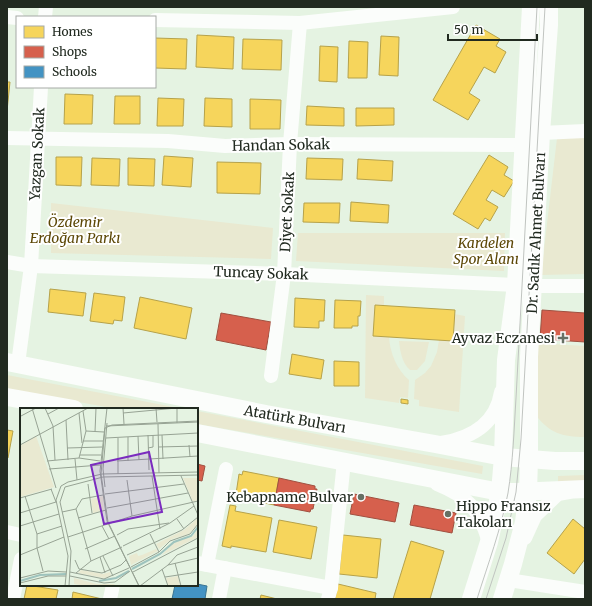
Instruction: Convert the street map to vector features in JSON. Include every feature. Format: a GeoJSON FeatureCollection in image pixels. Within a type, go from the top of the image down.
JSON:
{"type":"FeatureCollection","features":[{"type":"Feature","properties":{"kind":"main road","name":"Dr. Sadık Ahmet Bulvarı"},"geometry":{"type":"LineString","coordinates":[[502,599],[511,572],[524,522],[528,492],[529,357],[524,286],[525,145],[531,7]]}},
{"type":"Feature","properties":{"kind":"main road","name":"Dr. Sadık Ahmet Bulvarı"},"geometry":{"type":"LineString","coordinates":[[471,599],[489,542],[500,492],[503,457],[506,360],[524,286],[541,133],[549,7]]}},
{"type":"Feature","properties":{"kind":"main road","name":"Atatürk Bulvarı"},"geometry":{"type":"LineString","coordinates":[[13,363],[266,414],[503,457],[529,460],[585,461]]}},
{"type":"Feature","properties":{"kind":"main road"},"geometry":{"type":"LineString","coordinates":[[7,397],[68,408]]}},
{"type":"Feature","properties":{"kind":"main road"},"geometry":{"type":"LineString","coordinates":[[198,433],[500,492],[585,490]]}},
{"type":"Feature","properties":{"kind":"street"},"geometry":{"type":"LineString","coordinates":[[156,20],[300,22],[380,11],[453,7]]}},
{"type":"Feature","properties":{"kind":"street","name":"Diyet Sokak"},"geometry":{"type":"LineString","coordinates":[[271,376],[284,274],[290,144],[300,22]]}},
{"type":"Feature","properties":{"kind":"street","name":"Yazgan Sokak"},"geometry":{"type":"LineString","coordinates":[[13,363],[30,266],[41,88]]}},
{"type":"Feature","properties":{"kind":"street"},"geometry":{"type":"LineString","coordinates":[[541,133],[585,131]]}},
{"type":"Feature","properties":{"kind":"street","name":"Handan Sokak"},"geometry":{"type":"LineString","coordinates":[[7,138],[168,142],[225,146],[290,144],[525,145]]}},
{"type":"Feature","properties":{"kind":"street","name":"Tuncay Sokak"},"geometry":{"type":"LineString","coordinates":[[7,262],[30,266],[284,274],[524,286],[585,286]]}},
{"type":"Feature","properties":{"kind":"street"},"geometry":{"type":"LineString","coordinates":[[436,444],[455,441],[466,437],[485,424],[494,414],[500,400],[506,360]]}},
{"type":"Feature","properties":{"kind":"street"},"geometry":{"type":"LineString","coordinates":[[226,469],[202,564],[225,568],[330,594],[344,461]]}},
{"type":"Feature","properties":{"kind":"street"},"geometry":{"type":"LineString","coordinates":[[411,474],[447,488],[468,501],[478,513],[485,528],[489,542]]}},
{"type":"Feature","properties":{"kind":"street"},"geometry":{"type":"LineString","coordinates":[[585,490],[558,494],[535,516],[511,572],[585,592]]}},
{"type":"Feature","properties":{"kind":"street"},"geometry":{"type":"LineString","coordinates":[[7,532],[20,535]]}},
{"type":"Feature","properties":{"kind":"street"},"geometry":{"type":"LineString","coordinates":[[13,599],[20,564]]}},
{"type":"Feature","properties":{"kind":"street"},"geometry":{"type":"LineString","coordinates":[[219,599],[225,568]]}},
{"type":"Feature","properties":{"kind":"street"},"geometry":{"type":"LineString","coordinates":[[110,599],[113,586]]}},
{"type":"Feature","properties":{"kind":"green space"},"geometry":{"type":"Polygon","coordinates":[[[585,137],[585,274],[541,275],[557,138],[585,137]]]}},
{"type":"Feature","properties":{"kind":"green space","name":"Özdemir Erdoğan Parkı"},"geometry":{"type":"Polygon","coordinates":[[[51,203],[273,228],[271,259],[51,253],[51,203]]]}},
{"type":"Feature","properties":{"kind":"green space","name":"Kardelen Spor Alanı"},"geometry":{"type":"Polygon","coordinates":[[[298,233],[505,233],[504,271],[296,261],[298,233]]]}},
{"type":"Feature","properties":{"kind":"green space"},"geometry":{"type":"Polygon","coordinates":[[[366,295],[384,296],[384,306],[375,305],[373,336],[389,337],[395,361],[409,380],[408,398],[400,397],[399,403],[365,398],[366,295]]]}},
{"type":"Feature","properties":{"kind":"green space"},"geometry":{"type":"Polygon","coordinates":[[[454,314],[465,316],[459,412],[419,406],[419,400],[414,399],[415,380],[425,373],[431,366],[437,352],[439,340],[454,314]]]}},
{"type":"Feature","properties":{"kind":"green space"},"geometry":{"type":"Polygon","coordinates":[[[399,341],[429,342],[425,361],[417,370],[410,370],[405,364],[399,341]]]}},
{"type":"Feature","properties":{"kind":"green space"},"geometry":{"type":"Polygon","coordinates":[[[536,343],[585,346],[585,437],[569,436],[557,433],[545,426],[535,414],[536,343]]]}},
{"type":"Feature","properties":{"kind":"green space"},"geometry":{"type":"Polygon","coordinates":[[[7,375],[179,408],[112,408],[7,389],[7,375]]]}},
{"type":"Feature","properties":{"kind":"green space"},"geometry":{"type":"Polygon","coordinates":[[[198,411],[483,466],[482,474],[198,424],[198,411]]]}},
{"type":"Feature","properties":{"kind":"green space"},"geometry":{"type":"Polygon","coordinates":[[[585,475],[585,482],[558,482],[558,476],[585,475]]]}},
{"type":"Feature","properties":{"kind":"building: Homes"},"geometry":{"type":"Polygon","coordinates":[[[476,25],[500,39],[496,46],[506,52],[495,73],[484,67],[469,93],[480,100],[468,120],[433,100],[476,25]]]}},
{"type":"Feature","properties":{"kind":"building: Homes"},"geometry":{"type":"Polygon","coordinates":[[[197,35],[234,37],[233,69],[196,67],[197,35]]]}},
{"type":"Feature","properties":{"kind":"building: Homes"},"geometry":{"type":"Polygon","coordinates":[[[381,36],[399,37],[398,76],[379,75],[381,36]]]}},
{"type":"Feature","properties":{"kind":"building: Homes"},"geometry":{"type":"Polygon","coordinates":[[[156,38],[187,39],[186,69],[156,68],[156,38]]]}},
{"type":"Feature","properties":{"kind":"building: Homes"},"geometry":{"type":"Polygon","coordinates":[[[243,39],[282,40],[281,70],[242,69],[243,39]]]}},
{"type":"Feature","properties":{"kind":"building: Homes"},"geometry":{"type":"Polygon","coordinates":[[[349,41],[368,42],[367,78],[348,78],[349,41]]]}},
{"type":"Feature","properties":{"kind":"building: Homes"},"geometry":{"type":"Polygon","coordinates":[[[320,46],[338,47],[337,82],[319,81],[320,46]]]}},
{"type":"Feature","properties":{"kind":"building: Homes"},"geometry":{"type":"Polygon","coordinates":[[[7,82],[10,82],[7,111],[7,82]]]}},
{"type":"Feature","properties":{"kind":"building: Homes"},"geometry":{"type":"Polygon","coordinates":[[[65,94],[93,95],[92,124],[64,124],[65,94]]]}},
{"type":"Feature","properties":{"kind":"building: Homes"},"geometry":{"type":"Polygon","coordinates":[[[115,96],[140,96],[140,124],[114,124],[115,96]]]}},
{"type":"Feature","properties":{"kind":"building: Homes"},"geometry":{"type":"Polygon","coordinates":[[[158,98],[184,99],[183,126],[157,126],[158,98]]]}},
{"type":"Feature","properties":{"kind":"building: Homes"},"geometry":{"type":"Polygon","coordinates":[[[205,98],[232,99],[232,127],[204,126],[205,98]]]}},
{"type":"Feature","properties":{"kind":"building: Homes"},"geometry":{"type":"Polygon","coordinates":[[[250,99],[281,100],[280,129],[250,129],[250,99]]]}},
{"type":"Feature","properties":{"kind":"building: Homes"},"geometry":{"type":"Polygon","coordinates":[[[307,106],[344,108],[344,126],[306,125],[307,106]]]}},
{"type":"Feature","properties":{"kind":"building: Homes"},"geometry":{"type":"Polygon","coordinates":[[[356,108],[394,108],[394,125],[356,126],[356,108]]]}},
{"type":"Feature","properties":{"kind":"building: Homes"},"geometry":{"type":"Polygon","coordinates":[[[489,155],[508,167],[504,175],[514,181],[504,197],[492,190],[486,200],[498,207],[490,221],[485,218],[478,229],[453,214],[489,155]]]}},
{"type":"Feature","properties":{"kind":"building: Homes"},"geometry":{"type":"Polygon","coordinates":[[[164,156],[193,158],[191,187],[162,185],[164,156]]]}},
{"type":"Feature","properties":{"kind":"building: Homes"},"geometry":{"type":"Polygon","coordinates":[[[56,157],[82,157],[81,186],[56,185],[56,157]]]}},
{"type":"Feature","properties":{"kind":"building: Homes"},"geometry":{"type":"Polygon","coordinates":[[[92,158],[120,159],[119,186],[91,185],[92,158]]]}},
{"type":"Feature","properties":{"kind":"building: Homes"},"geometry":{"type":"Polygon","coordinates":[[[128,158],[155,159],[154,186],[128,185],[128,158]]]}},
{"type":"Feature","properties":{"kind":"building: Homes"},"geometry":{"type":"Polygon","coordinates":[[[307,158],[343,159],[342,180],[306,179],[307,158]]]}},
{"type":"Feature","properties":{"kind":"building: Homes"},"geometry":{"type":"Polygon","coordinates":[[[358,159],[393,161],[392,181],[357,179],[358,159]]]}},
{"type":"Feature","properties":{"kind":"building: Homes"},"geometry":{"type":"Polygon","coordinates":[[[217,162],[261,163],[260,194],[217,193],[217,162]]]}},
{"type":"Feature","properties":{"kind":"building: Homes"},"geometry":{"type":"Polygon","coordinates":[[[351,202],[389,205],[388,223],[350,221],[351,202]]]}},
{"type":"Feature","properties":{"kind":"building: Homes"},"geometry":{"type":"Polygon","coordinates":[[[304,203],[340,203],[339,223],[303,222],[304,203]]]}},
{"type":"Feature","properties":{"kind":"building: Homes"},"geometry":{"type":"Polygon","coordinates":[[[50,289],[86,293],[83,316],[48,312],[50,289]]]}},
{"type":"Feature","properties":{"kind":"building: Homes"},"geometry":{"type":"Polygon","coordinates":[[[94,293],[125,297],[122,321],[114,320],[113,324],[90,321],[94,293]]]}},
{"type":"Feature","properties":{"kind":"building: Homes"},"geometry":{"type":"Polygon","coordinates":[[[140,297],[192,308],[186,339],[134,328],[140,297]]]}},
{"type":"Feature","properties":{"kind":"building: Homes"},"geometry":{"type":"Polygon","coordinates":[[[295,298],[325,300],[324,321],[319,321],[319,328],[294,327],[295,298]]]}},
{"type":"Feature","properties":{"kind":"building: Homes"},"geometry":{"type":"Polygon","coordinates":[[[335,300],[361,301],[358,326],[352,326],[352,328],[334,328],[335,300]]]}},
{"type":"Feature","properties":{"kind":"building: Homes"},"geometry":{"type":"Polygon","coordinates":[[[375,305],[455,310],[453,341],[373,336],[375,305]]]}},
{"type":"Feature","properties":{"kind":"building: Homes"},"geometry":{"type":"Polygon","coordinates":[[[292,354],[324,360],[321,379],[289,374],[292,354]]]}},
{"type":"Feature","properties":{"kind":"building: Homes"},"geometry":{"type":"Polygon","coordinates":[[[334,361],[359,362],[359,386],[334,386],[334,361]]]}},
{"type":"Feature","properties":{"kind":"building: Homes"},"geometry":{"type":"Polygon","coordinates":[[[401,399],[408,400],[408,404],[401,403],[401,399]]]}},
{"type":"Feature","properties":{"kind":"building: Homes"},"geometry":{"type":"Polygon","coordinates":[[[7,430],[13,431],[8,458],[7,457],[7,430]]]}},
{"type":"Feature","properties":{"kind":"building: Homes"},"geometry":{"type":"Polygon","coordinates":[[[243,471],[279,478],[274,505],[237,497],[238,494],[236,494],[239,474],[242,475],[243,471]]]}},
{"type":"Feature","properties":{"kind":"building: Homes"},"geometry":{"type":"Polygon","coordinates":[[[230,505],[236,506],[235,511],[272,518],[266,552],[231,546],[231,548],[222,546],[230,505]]]}},
{"type":"Feature","properties":{"kind":"building: Homes"},"geometry":{"type":"Polygon","coordinates":[[[573,519],[585,529],[585,559],[574,574],[547,553],[573,519]]]}},
{"type":"Feature","properties":{"kind":"building: Homes"},"geometry":{"type":"Polygon","coordinates":[[[279,520],[317,527],[311,559],[273,552],[279,520]]]}},
{"type":"Feature","properties":{"kind":"building: Homes"},"geometry":{"type":"Polygon","coordinates":[[[343,535],[381,539],[377,578],[339,574],[343,535]]]}},
{"type":"Feature","properties":{"kind":"building: Homes"},"geometry":{"type":"Polygon","coordinates":[[[411,541],[444,551],[430,599],[393,599],[411,541]]]}},
{"type":"Feature","properties":{"kind":"building: Homes"},"geometry":{"type":"Polygon","coordinates":[[[338,584],[376,593],[375,599],[335,599],[338,584]]]}},
{"type":"Feature","properties":{"kind":"building: Homes"},"geometry":{"type":"Polygon","coordinates":[[[27,586],[58,590],[56,599],[24,599],[27,586]]]}},
{"type":"Feature","properties":{"kind":"building: Homes"},"geometry":{"type":"Polygon","coordinates":[[[73,592],[102,599],[72,599],[73,592]]]}},
{"type":"Feature","properties":{"kind":"building: Homes"},"geometry":{"type":"Polygon","coordinates":[[[261,595],[277,599],[260,599],[261,595]]]}},
{"type":"Feature","properties":{"kind":"building: Shops"},"geometry":{"type":"Polygon","coordinates":[[[542,310],[585,313],[585,342],[540,339],[542,310]]]}},
{"type":"Feature","properties":{"kind":"building: Shops"},"geometry":{"type":"Polygon","coordinates":[[[221,313],[271,322],[266,350],[216,340],[221,313]]]}},
{"type":"Feature","properties":{"kind":"building: Shops"},"geometry":{"type":"Polygon","coordinates":[[[198,464],[205,466],[202,481],[198,480],[198,464]]]}},
{"type":"Feature","properties":{"kind":"building: Shops"},"geometry":{"type":"Polygon","coordinates":[[[279,478],[315,486],[315,489],[317,489],[313,509],[311,509],[310,512],[274,505],[279,478]]]}},
{"type":"Feature","properties":{"kind":"building: Shops"},"geometry":{"type":"Polygon","coordinates":[[[354,494],[399,503],[395,522],[350,514],[354,494]]]}},
{"type":"Feature","properties":{"kind":"building: Shops"},"geometry":{"type":"Polygon","coordinates":[[[414,505],[456,513],[452,533],[410,525],[414,505]]]}},
{"type":"Feature","properties":{"kind":"building: Schools"},"geometry":{"type":"Polygon","coordinates":[[[198,584],[207,586],[205,599],[172,599],[175,586],[198,586],[198,584]]]}},
{"type":"Feature","properties":{"kind":"tram line"},"geometry":{"type":"LineString","coordinates":[[477,599],[502,520],[511,470],[537,7]]}},
{"type":"Feature","properties":{"kind":"tram line"},"geometry":{"type":"LineString","coordinates":[[486,599],[506,538],[516,492],[521,439],[545,7]]}},
{"type":"Feature","properties":{"kind":"place","name":"Ayvaz Eczanesi"},"geometry":{"type":"Point","coordinates":[563,338]}},
{"type":"Feature","properties":{"kind":"place","name":"Kebapname Bulvar"},"geometry":{"type":"Point","coordinates":[361,497]}},
{"type":"Feature","properties":{"kind":"place","name":"Hippo Fransız Takoları"},"geometry":{"type":"Point","coordinates":[448,514]}}]}
